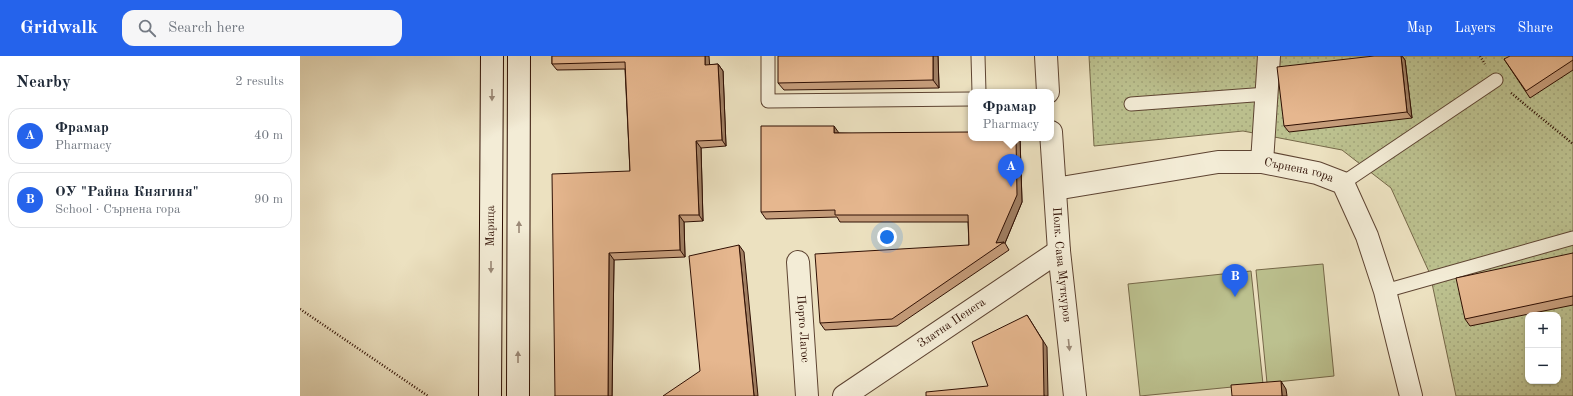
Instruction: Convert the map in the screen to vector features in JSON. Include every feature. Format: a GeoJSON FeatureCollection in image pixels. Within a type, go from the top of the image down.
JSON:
{"type":"FeatureCollection","features":[{"type":"Feature","properties":{"kind":"street","name":"Марица"},"geometry":{"type":"LineString","coordinates":[[490,396],[492,56]]}},
{"type":"Feature","properties":{"kind":"street"},"geometry":{"type":"LineString","coordinates":[[518,396],[519,56]]}},
{"type":"Feature","properties":{"kind":"street"},"geometry":{"type":"LineString","coordinates":[[1046,56],[1048,89]]}},
{"type":"Feature","properties":{"kind":"street"},"geometry":{"type":"LineString","coordinates":[[1262,162],[1269,56]]}},
{"type":"Feature","properties":{"kind":"street","name":"Полк. Сава Муткуров"},"geometry":{"type":"LineString","coordinates":[[1052,141],[1059,251],[1075,396]]}},
{"type":"Feature","properties":{"kind":"street","name":"Сърнена гора"},"geometry":{"type":"LineString","coordinates":[[1055,188],[1218,162],[1262,162],[1317,173],[1343,183],[1367,236],[1385,291],[1410,396]]}},
{"type":"Feature","properties":{"kind":"street","name":"Златна Пенега"},"geometry":{"type":"LineString","coordinates":[[844,396],[1059,251]]}},
{"type":"Feature","properties":{"kind":"street","name":"Порто Лагос"},"geometry":{"type":"LineString","coordinates":[[798,262],[807,396]]}},
{"type":"Feature","properties":{"kind":"lane"},"geometry":{"type":"LineString","coordinates":[[768,56],[768,101],[968,99]]}},
{"type":"Feature","properties":{"kind":"lane"},"geometry":{"type":"LineString","coordinates":[[978,56],[979,89]]}},
{"type":"Feature","properties":{"kind":"lane"},"geometry":{"type":"LineString","coordinates":[[1343,183],[1496,80]]}},
{"type":"Feature","properties":{"kind":"lane"},"geometry":{"type":"LineString","coordinates":[[1131,104],[1266,94]]}},
{"type":"Feature","properties":{"kind":"lane"},"geometry":{"type":"LineString","coordinates":[[1385,291],[1573,238]]}},
{"type":"Feature","properties":{"kind":"path"},"geometry":{"type":"LineString","coordinates":[[1480,56],[1496,80],[1573,144]]}},
{"type":"Feature","properties":{"kind":"path"},"geometry":{"type":"LineString","coordinates":[[300,309],[428,396]]}},
{"type":"Feature","properties":{"kind":"green space"},"geometry":{"type":"Polygon","coordinates":[[[1089,56],[1573,56],[1573,396],[1456,396],[1430,274],[1391,188],[1342,150],[1243,131],[1094,146],[1089,56]]]}},
{"type":"Feature","properties":{"kind":"green space"},"geometry":{"type":"Polygon","coordinates":[[[1323,264],[1334,376],[1267,383],[1256,270],[1323,264]]]}},
{"type":"Feature","properties":{"kind":"green space"},"geometry":{"type":"Polygon","coordinates":[[[1251,271],[1263,384],[1140,396],[1128,284],[1251,271]]]}},
{"type":"Feature","properties":{"kind":"building"},"geometry":{"type":"Polygon","coordinates":[[[552,56],[705,56],[705,65],[718,64],[722,140],[696,141],[699,215],[679,215],[680,250],[609,253],[608,396],[555,396],[552,174],[630,171],[625,62],[552,64],[552,56]]]}},
{"type":"Feature","properties":{"kind":"building"},"geometry":{"type":"Polygon","coordinates":[[[778,56],[933,56],[933,80],[778,83],[778,56]]]}},
{"type":"Feature","properties":{"kind":"building"},"geometry":{"type":"Polygon","coordinates":[[[1374,56],[1401,56],[1407,112],[1284,126],[1277,67],[1374,56]]]}},
{"type":"Feature","properties":{"kind":"building"},"geometry":{"type":"Polygon","coordinates":[[[1510,56],[1573,56],[1573,60],[1526,91],[1504,59],[1510,56]]]}},
{"type":"Feature","properties":{"kind":"building"},"geometry":{"type":"Polygon","coordinates":[[[761,126],[834,126],[834,133],[968,132],[968,141],[1016,141],[1017,195],[996,243],[1004,242],[892,319],[820,323],[815,254],[969,245],[968,215],[835,215],[835,210],[761,212],[761,126]]]}},
{"type":"Feature","properties":{"kind":"building"},"geometry":{"type":"Polygon","coordinates":[[[739,245],[754,396],[663,396],[700,371],[689,256],[739,245]]]}},
{"type":"Feature","properties":{"kind":"building"},"geometry":{"type":"Polygon","coordinates":[[[1573,253],[1573,296],[1465,319],[1456,278],[1573,253]]]}},
{"type":"Feature","properties":{"kind":"building"},"geometry":{"type":"Polygon","coordinates":[[[1027,315],[1043,341],[1044,396],[926,396],[926,392],[988,386],[972,342],[1027,315]]]}},
{"type":"Feature","properties":{"kind":"building"},"geometry":{"type":"Polygon","coordinates":[[[1281,381],[1282,396],[1232,396],[1231,385],[1281,381]]]}},
{"type":"Feature","properties":{"kind":"place","name":"Фрамар"},"geometry":{"type":"Point","coordinates":[1011,187]}},
{"type":"Feature","properties":{"kind":"place","name":"ОУ \"Райна Княгиня\""},"geometry":{"type":"Point","coordinates":[1235,297]}}]}
